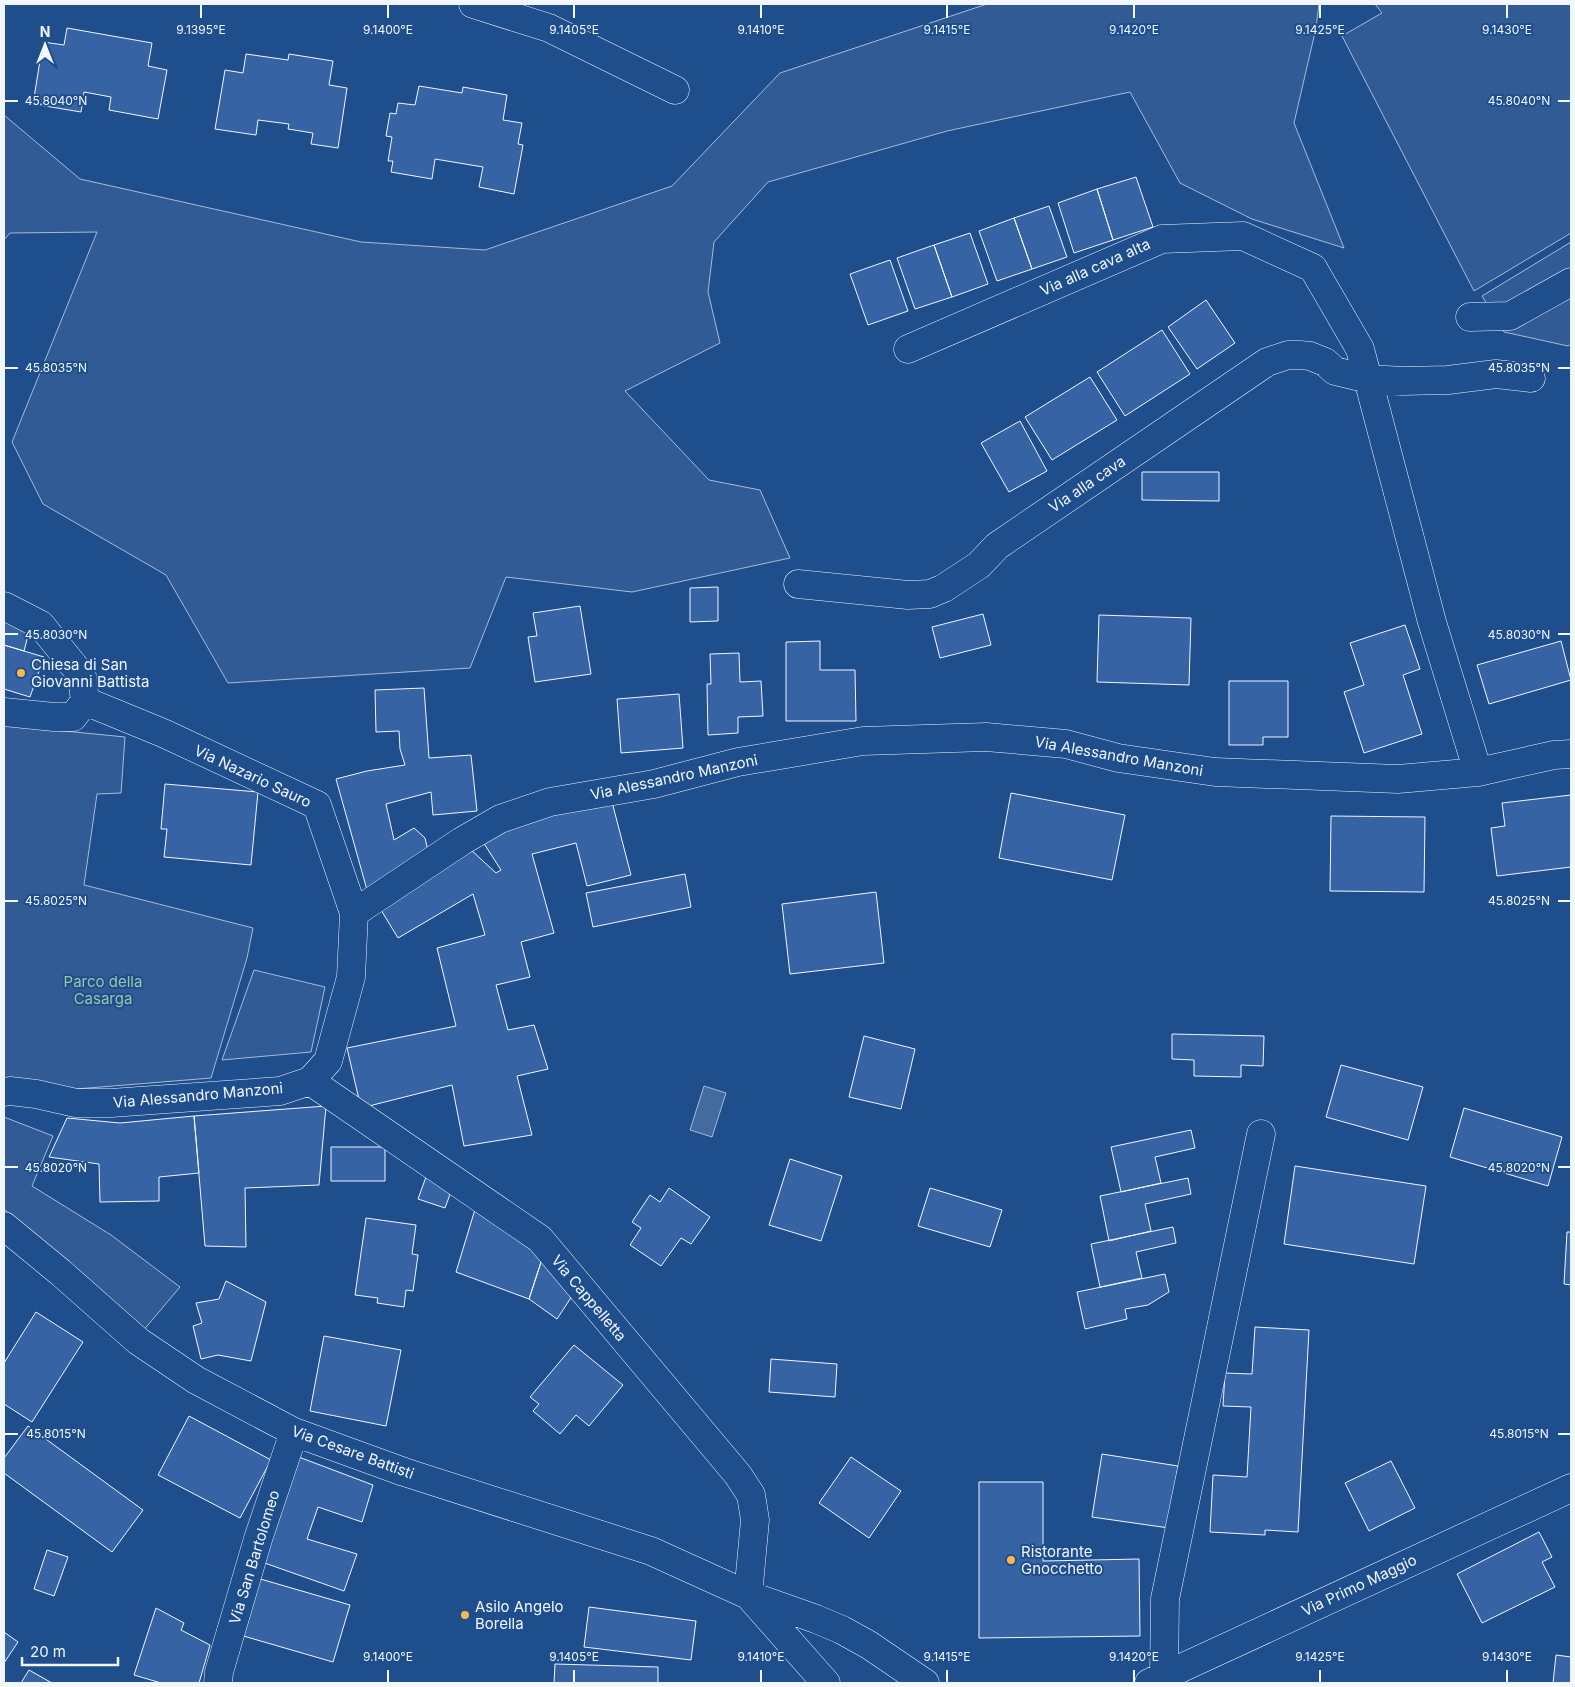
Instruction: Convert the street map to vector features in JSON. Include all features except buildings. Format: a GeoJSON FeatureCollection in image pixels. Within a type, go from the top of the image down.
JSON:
{"type":"FeatureCollection","features":[{"type":"Feature","properties":{"kind":"street"},"geometry":{"type":"LineString","coordinates":[[473,4],[549,28],[675,90]]}},
{"type":"Feature","properties":{"kind":"street","name":"Via alla cava alta"},"geometry":{"type":"LineString","coordinates":[[908,350],[1162,238],[1242,236],[1313,268],[1360,349],[1368,379]]}},
{"type":"Feature","properties":{"kind":"street"},"geometry":{"type":"LineString","coordinates":[[1470,318],[1510,316],[1571,282]]}},
{"type":"Feature","properties":{"kind":"street","name":"Via alla cava"},"geometry":{"type":"LineString","coordinates":[[798,584],[908,595],[930,594],[944,588],[979,565],[997,546],[1268,362],[1288,355],[1310,356],[1324,362],[1335,371],[1368,379],[1402,382],[1448,380],[1496,374],[1531,378]]}},
{"type":"Feature","properties":{"kind":"street"},"geometry":{"type":"LineString","coordinates":[[1368,379],[1432,622],[1478,772]]}},
{"type":"Feature","properties":{"kind":"street"},"geometry":{"type":"LineString","coordinates":[[4,606],[41,625],[82,676],[85,701],[73,717],[4,712]]}},
{"type":"Feature","properties":{"kind":"street","name":"Via Nazario Sauro"},"geometry":{"type":"LineString","coordinates":[[85,701],[163,733],[317,805],[354,913]]}},
{"type":"Feature","properties":{"kind":"street","name":"Via Alessandro Manzoni"},"geometry":{"type":"LineString","coordinates":[[4,1092],[36,1094],[76,1103],[111,1103],[280,1091],[310,1081],[328,1061],[351,976],[354,913],[462,841],[500,819],[550,802],[654,784],[738,762],[863,741],[995,737],[1066,744],[1118,758],[1215,772],[1398,779],[1478,772],[1566,750]]}},
{"type":"Feature","properties":{"kind":"street","name":"Via Cappelletta"},"geometry":{"type":"LineString","coordinates":[[310,1081],[540,1239],[738,1475],[751,1495],[755,1520],[748,1595]]}},
{"type":"Feature","properties":{"kind":"street"},"geometry":{"type":"LineString","coordinates":[[1156,1679],[1164,1599],[1261,1134]]}},
{"type":"Feature","properties":{"kind":"street","name":"Via Cesare Battisti"},"geometry":{"type":"LineString","coordinates":[[4,1226],[60,1272],[138,1341],[196,1380],[294,1432],[404,1472],[651,1551],[748,1595],[842,1630],[869,1645],[925,1683]]}},
{"type":"Feature","properties":{"kind":"street","name":"Via San Bartolomeo"},"geometry":{"type":"LineString","coordinates":[[218,1683],[219,1672],[258,1539],[294,1432]]}},
{"type":"Feature","properties":{"kind":"street","name":"Via Primo Maggio"},"geometry":{"type":"LineString","coordinates":[[1156,1679],[1571,1488]]}},
{"type":"Feature","properties":{"kind":"street","name":"Via Cesare Battisti"},"geometry":{"type":"LineString","coordinates":[[748,1595],[826,1683]]}},
{"type":"Feature","properties":{"kind":"shaded area"},"geometry":{"type":"Polygon","coordinates":[[[987,4],[1319,4],[1316,28],[1294,123],[1344,248],[1252,219],[1180,183],[1130,92],[947,131],[768,182],[714,242],[708,292],[720,343],[625,391],[709,480],[760,490],[790,558],[632,592],[506,577],[470,668],[228,683],[166,575],[43,504],[12,442],[97,232],[10,233],[4,240],[4,115],[80,179],[361,242],[485,250],[672,186],[780,73],[987,4]]]}},
{"type":"Feature","properties":{"kind":"shaded area"},"geometry":{"type":"Polygon","coordinates":[[[1375,4],[1571,4],[1571,233],[1474,291],[1342,36],[1382,13],[1375,4]]]}},
{"type":"Feature","properties":{"kind":"shaded area"},"geometry":{"type":"Polygon","coordinates":[[[1571,242],[1571,344],[1568,346],[1504,332],[1482,296],[1571,242]]]}},
{"type":"Feature","properties":{"kind":"shaded area","name":"Parco della Casarga"},"geometry":{"type":"Polygon","coordinates":[[[4,725],[125,737],[121,793],[97,794],[84,885],[253,928],[247,958],[211,1078],[76,1089],[4,1081],[4,725]]]}},
{"type":"Feature","properties":{"kind":"shaded area"},"geometry":{"type":"Polygon","coordinates":[[[254,970],[325,987],[311,1052],[222,1060],[254,970]]]}},
{"type":"Feature","properties":{"kind":"shaded area"},"geometry":{"type":"Polygon","coordinates":[[[704,1086],[726,1093],[712,1137],[690,1130],[704,1086]]]}},
{"type":"Feature","properties":{"kind":"shaded area"},"geometry":{"type":"Polygon","coordinates":[[[4,1117],[53,1136],[32,1186],[111,1235],[180,1287],[142,1332],[4,1209],[4,1117]]]}},
{"type":"Feature","properties":{"kind":"place","name":"Chiesa di San Giovanni Battista"},"geometry":{"type":"Point","coordinates":[21,673]}},
{"type":"Feature","properties":{"kind":"place","name":"Ristorante Gnocchetto"},"geometry":{"type":"Point","coordinates":[1011,1560]}},
{"type":"Feature","properties":{"kind":"place","name":"Asilo Angelo Borella"},"geometry":{"type":"Point","coordinates":[465,1615]}}]}
